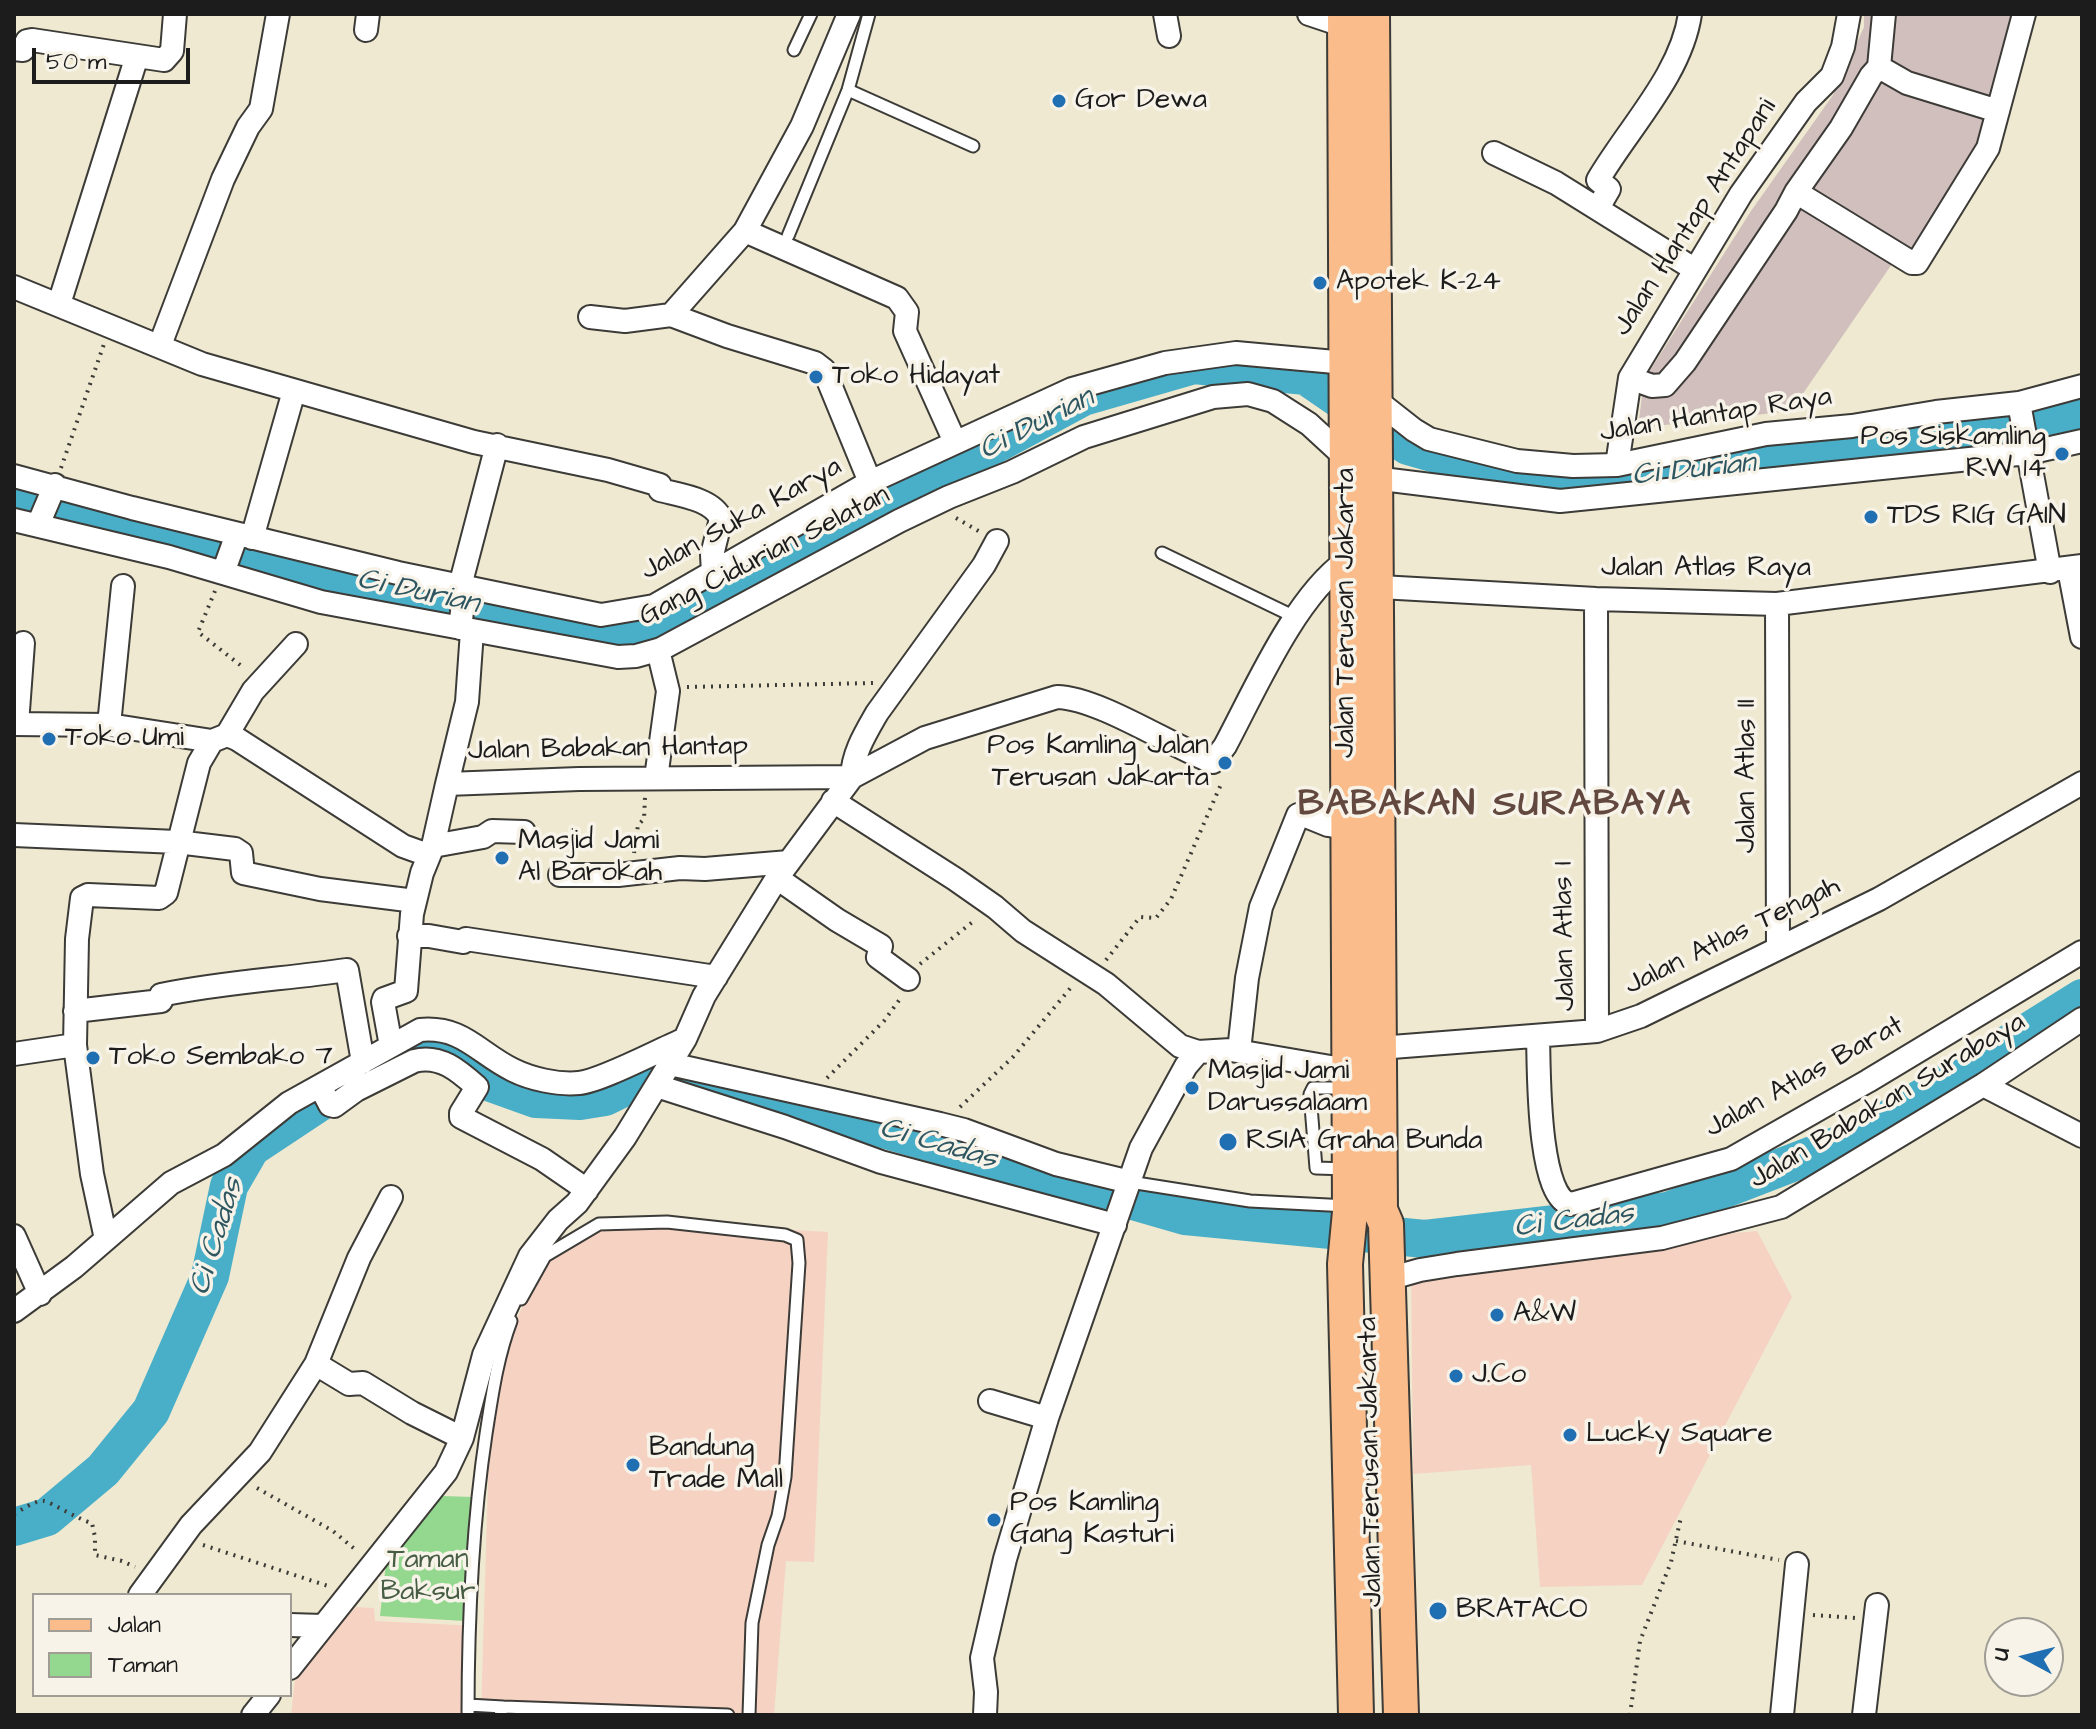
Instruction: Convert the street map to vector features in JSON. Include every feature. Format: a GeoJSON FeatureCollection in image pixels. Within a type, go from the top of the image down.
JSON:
{"type":"FeatureCollection","features":[{"type":"Feature","properties":{"kind":"main road","name":"Jalan Terusan Jakarta"},"geometry":{"type":"LineString","coordinates":[[1354,18],[1346,369],[1360,440]]}},
{"type":"Feature","properties":{"kind":"main road","name":"Jalan Terusan Jakarta"},"geometry":{"type":"LineString","coordinates":[[1354,18],[1360,440],[1346,581],[1349,1169],[1363,1219],[1371,1266],[1395,1715]]}},
{"type":"Feature","properties":{"kind":"main road","name":"Jalan Terusan Jakarta"},"geometry":{"type":"LineString","coordinates":[[1346,581],[1379,1048],[1363,1219]]}},
{"type":"Feature","properties":{"kind":"main road","name":"Jalan Terusan Jakarta"},"geometry":{"type":"LineString","coordinates":[[1371,1266],[1367,1325],[1395,1715]]}},
{"type":"Feature","properties":{"kind":"main road","name":"Jalan Terusan Jakarta"},"geometry":{"type":"LineString","coordinates":[[1356,1715],[1371,1266]]}},
{"type":"Feature","properties":{"kind":"main road"},"geometry":{"type":"LineString","coordinates":[[1346,1715],[1355,1680]]}},
{"type":"Feature","properties":{"kind":"street"},"geometry":{"type":"LineString","coordinates":[[14,49],[23,50],[27,41],[32,40],[164,60],[172,51],[175,14]]}},
{"type":"Feature","properties":{"kind":"street"},"geometry":{"type":"LineString","coordinates":[[160,345],[223,179],[248,127],[261,109],[278,14]]}},
{"type":"Feature","properties":{"kind":"street"},"geometry":{"type":"LineString","coordinates":[[671,315],[745,231],[802,126],[849,14]]}},
{"type":"Feature","properties":{"kind":"street"},"geometry":{"type":"LineString","coordinates":[[1309,14],[1354,18]]}},
{"type":"Feature","properties":{"kind":"street"},"geometry":{"type":"LineString","coordinates":[[1598,208],[1609,190],[1598,180],[1677,60],[1690,14]]}},
{"type":"Feature","properties":{"kind":"street","name":"Jalan Hantap Antapani"},"geometry":{"type":"LineString","coordinates":[[1617,465],[1630,378],[1741,194],[1806,102],[1832,76],[1843,47],[1849,14]]}},
{"type":"Feature","properties":{"kind":"street"},"geometry":{"type":"LineString","coordinates":[[1630,378],[1652,386],[1665,385],[1685,362],[1879,67],[1884,14]]}},
{"type":"Feature","properties":{"kind":"street"},"geometry":{"type":"LineString","coordinates":[[1796,192],[1912,263],[1917,263],[1988,148],[2024,14]]}},
{"type":"Feature","properties":{"kind":"street"},"geometry":{"type":"LineString","coordinates":[[59,304],[137,56]]}},
{"type":"Feature","properties":{"kind":"street"},"geometry":{"type":"LineString","coordinates":[[1879,67],[1907,83],[1998,111]]}},
{"type":"Feature","properties":{"kind":"street"},"geometry":{"type":"LineString","coordinates":[[1494,153],[1556,183],[1694,269]]}},
{"type":"Feature","properties":{"kind":"street"},"geometry":{"type":"LineString","coordinates":[[745,231],[897,298],[907,312],[905,331],[955,442]]}},
{"type":"Feature","properties":{"kind":"street"},"geometry":{"type":"LineString","coordinates":[[14,287],[202,364],[474,442],[652,482],[660,485],[660,490],[708,504],[720,513],[721,519],[712,555],[713,573]]}},
{"type":"Feature","properties":{"kind":"street"},"geometry":{"type":"LineString","coordinates":[[590,317],[625,321],[671,315],[815,363],[824,370],[870,482]]}},
{"type":"Feature","properties":{"kind":"street","name":"Jalan Suka Karya"},"geometry":{"type":"LineString","coordinates":[[14,476],[242,537],[463,588],[601,615],[654,606],[870,482],[1072,389],[1165,363],[1236,353],[1346,369]]}},
{"type":"Feature","properties":{"kind":"street","name":"Jalan Hantap Raya"},"geometry":{"type":"LineString","coordinates":[[1360,440],[1414,430],[1429,439],[1517,461],[1551,465],[1617,465],[1766,434],[1852,426],[1936,412],[2020,408],[2082,386]]}},
{"type":"Feature","properties":{"kind":"street"},"geometry":{"type":"LineString","coordinates":[[224,570],[242,537],[294,391]]}},
{"type":"Feature","properties":{"kind":"street","name":"Gang Cidurian Selatan"},"geometry":{"type":"LineString","coordinates":[[14,520],[40,520],[224,570],[321,602],[618,657],[636,656],[658,650],[933,505],[1084,437],[1213,397],[1248,394],[1273,401],[1360,440]]}},
{"type":"Feature","properties":{"kind":"street"},"geometry":{"type":"LineString","coordinates":[[2020,408],[2027,448],[2067,569],[2082,637]]}},
{"type":"Feature","properties":{"kind":"street"},"geometry":{"type":"LineString","coordinates":[[1360,440],[1560,501],[2082,441]]}},
{"type":"Feature","properties":{"kind":"street"},"geometry":{"type":"LineString","coordinates":[[447,784],[467,702],[463,588],[497,445]]}},
{"type":"Feature","properties":{"kind":"street"},"geometry":{"type":"LineString","coordinates":[[40,520],[54,488]]}},
{"type":"Feature","properties":{"kind":"street"},"geometry":{"type":"LineString","coordinates":[[292,1665],[446,1472],[462,1438],[484,1355],[530,1256],[558,1220],[577,1203],[625,1137],[783,866],[849,777],[862,739],[984,565],[997,541]]}},
{"type":"Feature","properties":{"kind":"street","name":"Jalan Atlas Raya"},"geometry":{"type":"LineString","coordinates":[[1346,581],[1596,599],[1777,604],[2067,569]]}},
{"type":"Feature","properties":{"kind":"street"},"geometry":{"type":"LineString","coordinates":[[1213,762],[1225,746],[1295,617],[1346,581]]}},
{"type":"Feature","properties":{"kind":"street"},"geometry":{"type":"LineString","coordinates":[[109,725],[123,586]]}},
{"type":"Feature","properties":{"kind":"street","name":"Jalan Atlas I"},"geometry":{"type":"LineString","coordinates":[[1596,599],[1597,1031]]}},
{"type":"Feature","properties":{"kind":"street","name":"Jalan Atlas II"},"geometry":{"type":"LineString","coordinates":[[1777,604],[1778,948]]}},
{"type":"Feature","properties":{"kind":"street"},"geometry":{"type":"LineString","coordinates":[[23,643],[15,724],[109,725],[237,739],[403,846],[430,850],[483,837],[492,831],[524,832]]}},
{"type":"Feature","properties":{"kind":"street"},"geometry":{"type":"LineString","coordinates":[[106,1239],[92,1174],[75,1045],[77,939],[82,898],[88,895],[162,897],[166,893],[199,763],[253,691],[296,644]]}},
{"type":"Feature","properties":{"kind":"street"},"geometry":{"type":"LineString","coordinates":[[656,778],[668,687],[658,650]]}},
{"type":"Feature","properties":{"kind":"street","name":"Jalan Babakan Hantap"},"geometry":{"type":"LineString","coordinates":[[391,1046],[383,1002],[406,991],[409,936],[415,901],[447,784],[849,777],[925,738],[1057,697],[1096,708],[1213,762]]}},
{"type":"Feature","properties":{"kind":"street","name":"Jalan Atlas Tengah"},"geometry":{"type":"LineString","coordinates":[[1379,1048],[1597,1031],[1641,1016],[1879,899],[2082,783]]}},
{"type":"Feature","properties":{"kind":"street"},"geometry":{"type":"LineString","coordinates":[[833,801],[955,879],[1023,931],[1089,973],[1180,1046],[1198,1052],[1239,1051],[1348,1079]]}},
{"type":"Feature","properties":{"kind":"street"},"geometry":{"type":"LineString","coordinates":[[1239,1051],[1247,978],[1261,907],[1298,815],[1347,828]]}},
{"type":"Feature","properties":{"kind":"street"},"geometry":{"type":"LineString","coordinates":[[14,835],[177,842],[235,849],[241,853],[243,873],[320,889],[415,901]]}},
{"type":"Feature","properties":{"kind":"street"},"geometry":{"type":"LineString","coordinates":[[560,875],[783,866],[857,933],[881,946],[878,957],[908,979]]}},
{"type":"Feature","properties":{"kind":"street"},"geometry":{"type":"LineString","coordinates":[[409,936],[463,942],[466,939],[716,977]]}},
{"type":"Feature","properties":{"kind":"street","name":"Jalan Atlas Barat"},"geometry":{"type":"LineString","coordinates":[[1538,1036],[1546,1161],[1555,1192],[1560,1200],[1571,1204],[1731,1159],[1868,1081],[2082,952]]}},
{"type":"Feature","properties":{"kind":"street"},"geometry":{"type":"LineString","coordinates":[[75,1011],[161,1001],[161,995],[191,988],[347,970],[363,1062]]}},
{"type":"Feature","properties":{"kind":"street","name":"Jalan Babakan Surabaya"},"geometry":{"type":"LineString","coordinates":[[1371,1266],[1445,1266],[1662,1238],[1781,1207],[1983,1085],[2082,1019]]}},
{"type":"Feature","properties":{"kind":"street"},"geometry":{"type":"LineString","coordinates":[[14,1311],[40,1294],[171,1183],[224,1155],[289,1103],[324,1093],[363,1062],[420,1030],[436,1028],[459,1035],[513,1070],[543,1080],[575,1084],[681,1041]]}},
{"type":"Feature","properties":{"kind":"street"},"geometry":{"type":"LineString","coordinates":[[14,1054],[75,1045]]}},
{"type":"Feature","properties":{"kind":"street"},"geometry":{"type":"LineString","coordinates":[[985,1715],[986,1685],[982,1658],[1005,1559],[1047,1418],[1141,1148],[1186,1066],[1198,1052]]}},
{"type":"Feature","properties":{"kind":"street"},"geometry":{"type":"LineString","coordinates":[[324,1093],[334,1106],[356,1090],[414,1061],[439,1061],[455,1069],[477,1087],[461,1117],[542,1159],[587,1190]]}},
{"type":"Feature","properties":{"kind":"street"},"geometry":{"type":"LineString","coordinates":[[663,1076],[940,1124],[1056,1164],[1129,1185]]}},
{"type":"Feature","properties":{"kind":"street"},"geometry":{"type":"LineString","coordinates":[[663,1076],[785,1127],[881,1162],[1115,1224]]}},
{"type":"Feature","properties":{"kind":"street"},"geometry":{"type":"LineString","coordinates":[[1983,1085],[2082,1136]]}},
{"type":"Feature","properties":{"kind":"street"},"geometry":{"type":"LineString","coordinates":[[146,1587],[182,1537],[260,1452],[316,1364],[359,1258],[391,1197]]}},
{"type":"Feature","properties":{"kind":"street"},"geometry":{"type":"LineString","coordinates":[[14,1236],[40,1294]]}},
{"type":"Feature","properties":{"kind":"street"},"geometry":{"type":"LineString","coordinates":[[316,1364],[349,1384],[370,1386],[412,1413],[462,1438]]}},
{"type":"Feature","properties":{"kind":"street"},"geometry":{"type":"LineString","coordinates":[[990,1401],[1047,1418]]}},
{"type":"Feature","properties":{"kind":"street"},"geometry":{"type":"LineString","coordinates":[[1782,1715],[1797,1564]]}},
{"type":"Feature","properties":{"kind":"street"},"geometry":{"type":"LineString","coordinates":[[1864,1715],[1876,1612]]}},
{"type":"Feature","properties":{"kind":"street"},"geometry":{"type":"LineString","coordinates":[[292,1625],[323,1626]]}},
{"type":"Feature","properties":{"kind":"street"},"geometry":{"type":"LineString","coordinates":[[253,1715],[267,1697]]}},
{"type":"Feature","properties":{"kind":"lane"},"geometry":{"type":"LineString","coordinates":[[794,50],[811,14]]}},
{"type":"Feature","properties":{"kind":"lane"},"geometry":{"type":"LineString","coordinates":[[788,236],[848,90],[869,14]]}},
{"type":"Feature","properties":{"kind":"lane"},"geometry":{"type":"LineString","coordinates":[[848,90],[973,146]]}},
{"type":"Feature","properties":{"kind":"lane"},"geometry":{"type":"LineString","coordinates":[[1162,553],[1295,617]]}},
{"type":"Feature","properties":{"kind":"lane"},"geometry":{"type":"LineString","coordinates":[[1129,1185],[1363,1219]]}},
{"type":"Feature","properties":{"kind":"lane"},"geometry":{"type":"LineString","coordinates":[[728,1715],[468,1710],[476,1497],[502,1343],[515,1309],[545,1256],[599,1224],[667,1222],[785,1235],[797,1240],[799,1263],[785,1477],[752,1623],[749,1715]]}},
{"type":"Feature","properties":{"kind":"path"},"geometry":{"type":"LineString","coordinates":[[54,488],[110,325]]}},
{"type":"Feature","properties":{"kind":"path"},"geometry":{"type":"LineString","coordinates":[[933,505],[997,541]]}},
{"type":"Feature","properties":{"kind":"path"},"geometry":{"type":"LineString","coordinates":[[224,570],[198,632],[262,682]]}},
{"type":"Feature","properties":{"kind":"path"},"geometry":{"type":"LineString","coordinates":[[668,687],[900,682]]}},
{"type":"Feature","properties":{"kind":"path"},"geometry":{"type":"LineString","coordinates":[[940,1124],[1013,1057],[1140,917],[1156,918],[1171,899],[1226,774],[1213,762]]}},
{"type":"Feature","properties":{"kind":"path"},"geometry":{"type":"LineString","coordinates":[[638,825],[644,819]]}},
{"type":"Feature","properties":{"kind":"path"},"geometry":{"type":"LineString","coordinates":[[238,1476],[333,1531],[373,1563]]}},
{"type":"Feature","properties":{"kind":"path"},"geometry":{"type":"LineString","coordinates":[[14,1514],[42,1500],[78,1520],[92,1523],[95,1555],[122,1561],[146,1587]]}},
{"type":"Feature","properties":{"kind":"path"},"geometry":{"type":"LineString","coordinates":[[1630,1715],[1640,1641],[1671,1562],[1681,1517]]}},
{"type":"Feature","properties":{"kind":"path"},"geometry":{"type":"LineString","coordinates":[[182,1537],[312,1579],[348,1595]]}},
{"type":"Feature","properties":{"kind":"path"},"geometry":{"type":"LineString","coordinates":[[1676,1541],[1797,1564]]}},
{"type":"Feature","properties":{"kind":"path"},"geometry":{"type":"LineString","coordinates":[[1792,1613],[1876,1612]]}},
{"type":"Feature","properties":{"kind":"shaded area"},"geometry":{"type":"Polygon","coordinates":[[[1864,14],[2025,14],[1981,159],[1921,254],[1905,245],[1791,411],[1638,428],[1644,380],[1751,211],[1833,95],[1864,27],[1864,14]]]}},
{"type":"Feature","properties":{"kind":"shaded area","name":"Bandung Trade Mall"},"geometry":{"type":"Polygon","coordinates":[[[610,1219],[828,1232],[814,1562],[786,1561],[774,1715],[481,1715],[489,1449],[499,1357],[540,1269],[581,1232],[610,1219]]]}},
{"type":"Feature","properties":{"kind":"shaded area","name":"Lucky Square"},"geometry":{"type":"Polygon","coordinates":[[[1757,1231],[1792,1297],[1642,1585],[1540,1587],[1531,1465],[1413,1474],[1411,1261],[1757,1231]]]}},
{"type":"Feature","properties":{"kind":"shaded area"},"geometry":{"type":"Polygon","coordinates":[[[356,1607],[374,1608],[375,1621],[477,1626],[473,1715],[291,1715],[296,1671],[356,1607]]]}},
{"type":"Feature","properties":{"kind":"green space"},"geometry":{"type":"Polygon","coordinates":[[[1983,1068],[1986,1076],[1802,1183],[1799,1177],[1941,1096],[1983,1068]]]}},
{"type":"Feature","properties":{"kind":"green space","name":"Taman Baksur"},"geometry":{"type":"Polygon","coordinates":[[[442,1496],[473,1497],[465,1621],[380,1616],[386,1563],[442,1496]]]}},
{"type":"Feature","properties":{"kind":"waterway","name":"Ci Durian"},"geometry":{"type":"LineString","coordinates":[[14,491],[284,566],[608,632],[700,604],[1083,397],[1194,365],[1306,376],[1408,446],[1523,479],[1653,478],[1945,439],[2082,413]]}},
{"type":"Feature","properties":{"kind":"waterway","name":"Ci Cadas"},"geometry":{"type":"LineString","coordinates":[[14,1527],[47,1517],[103,1470],[151,1411],[210,1276],[229,1186],[251,1148],[340,1089],[408,1054],[440,1047],[483,1080],[536,1099],[580,1101],[605,1097],[658,1071],[838,1116],[1185,1216],[1425,1239],[1668,1211],[1859,1137],[2082,998]]}},
{"type":"Feature","properties":{"kind":"place","name":"Gor Dewa"},"geometry":{"type":"Point","coordinates":[1059,101]}},
{"type":"Feature","properties":{"kind":"place","name":"Apotek K-24"},"geometry":{"type":"Point","coordinates":[1320,283]}},
{"type":"Feature","properties":{"kind":"place","name":"Toko Hidayat"},"geometry":{"type":"Point","coordinates":[816,377]}},
{"type":"Feature","properties":{"kind":"place","name":"Pos Siskamling RW 14"},"geometry":{"type":"Point","coordinates":[2062,454]}},
{"type":"Feature","properties":{"kind":"place","name":"TDS RIG GAIN"},"geometry":{"type":"Point","coordinates":[1871,517]}},
{"type":"Feature","properties":{"kind":"place","name":"Toko Umi"},"geometry":{"type":"Point","coordinates":[49,739]}},
{"type":"Feature","properties":{"kind":"place","name":"Pos Kamling Jalan Terusan Jakarta"},"geometry":{"type":"Point","coordinates":[1225,763]}},
{"type":"Feature","properties":{"kind":"place","name":"Masjid Jami Al Barokah"},"geometry":{"type":"Point","coordinates":[502,858]}},
{"type":"Feature","properties":{"kind":"place","name":"Toko Sembako 7"},"geometry":{"type":"Point","coordinates":[93,1058]}},
{"type":"Feature","properties":{"kind":"place","name":"Masjid Jami Darussalaam"},"geometry":{"type":"Point","coordinates":[1192,1088]}},
{"type":"Feature","properties":{"kind":"place","name":"RSIA Graha Bunda"},"geometry":{"type":"Point","coordinates":[1228,1142]}},
{"type":"Feature","properties":{"kind":"place","name":"A&W"},"geometry":{"type":"Point","coordinates":[1497,1315]}},
{"type":"Feature","properties":{"kind":"place","name":"J.Co"},"geometry":{"type":"Point","coordinates":[1456,1376]}},
{"type":"Feature","properties":{"kind":"place","name":"Lucky Square"},"geometry":{"type":"Point","coordinates":[1570,1435]}},
{"type":"Feature","properties":{"kind":"place","name":"Bandung Trade Mall"},"geometry":{"type":"Point","coordinates":[633,1465]}},
{"type":"Feature","properties":{"kind":"place","name":"Pos Kamling Gang Kasturi"},"geometry":{"type":"Point","coordinates":[994,1520]}},
{"type":"Feature","properties":{"kind":"place","name":"BRATACO"},"geometry":{"type":"Point","coordinates":[1438,1611]}},
{"type":"Feature","properties":{"kind":"district","name":"BABAKAN SURABAYA"},"geometry":{"type":"Point","coordinates":[1495,806]}}]}
